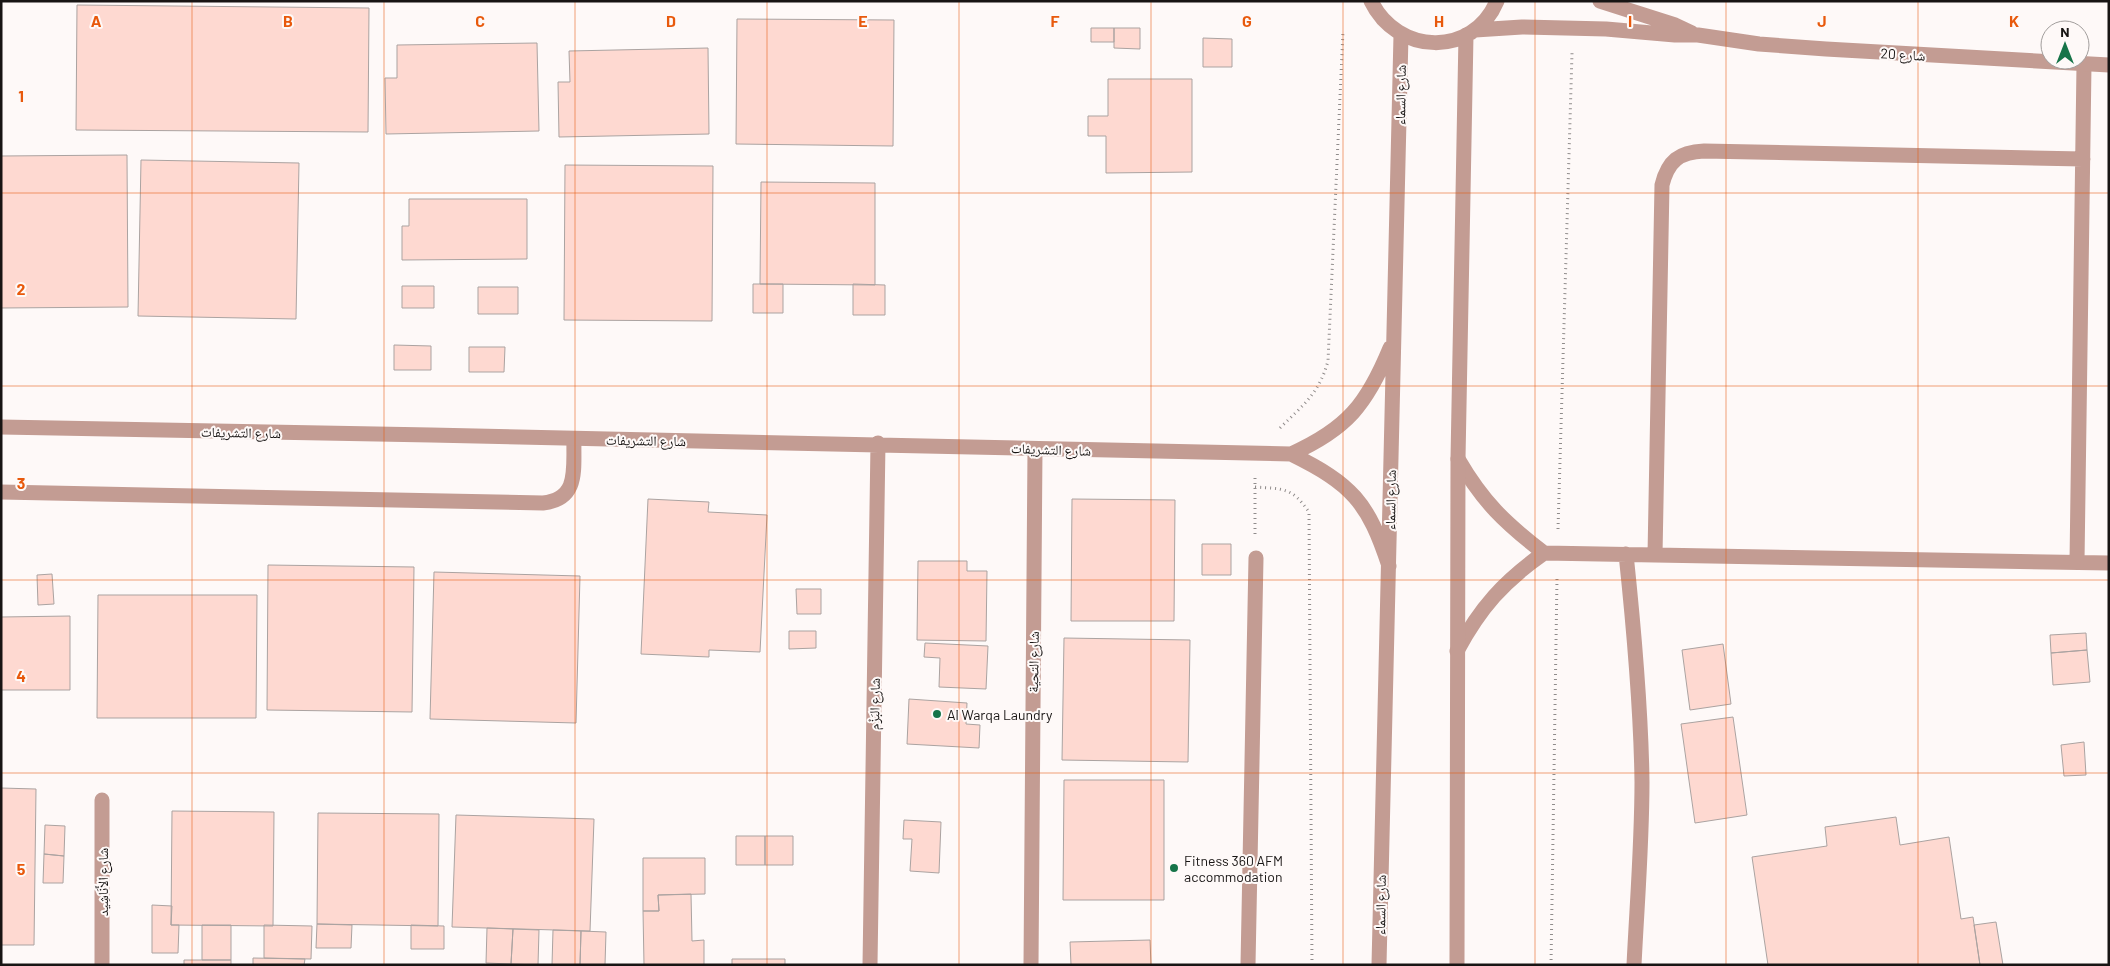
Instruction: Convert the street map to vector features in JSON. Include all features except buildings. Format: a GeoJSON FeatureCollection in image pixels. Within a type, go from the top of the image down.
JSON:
{"type":"FeatureCollection","features":[{"type":"Feature","properties":{"kind":"street"},"geometry":{"type":"LineString","coordinates":[[1370,2],[1390,27],[1402,35],[1423,42],[1445,43],[1470,32],[1487,18],[1497,1]]}},
{"type":"Feature","properties":{"kind":"street","name":"شارع 20"},"geometry":{"type":"LineString","coordinates":[[1600,1],[1675,25],[1698,35]]}},
{"type":"Feature","properties":{"kind":"street","name":"شارع 20"},"geometry":{"type":"LineString","coordinates":[[1470,32],[1564,27],[1698,35],[1759,44],[1797,47],[2040,62]]}},
{"type":"Feature","properties":{"kind":"street"},"geometry":{"type":"LineString","coordinates":[[1457,965],[1458,459],[1470,32]]}},
{"type":"Feature","properties":{"kind":"street","name":"شارع السماء"},"geometry":{"type":"LineString","coordinates":[[1379,965],[1402,35]]}},
{"type":"Feature","properties":{"kind":"street","name":"شارع 20"},"geometry":{"type":"LineString","coordinates":[[2090,65],[2109,65]]}},
{"type":"Feature","properties":{"kind":"street"},"geometry":{"type":"LineString","coordinates":[[2077,562],[2084,70]]}},
{"type":"Feature","properties":{"kind":"street"},"geometry":{"type":"LineString","coordinates":[[1655,555],[1662,185],[1666,172],[1673,162],[1682,155],[1704,151],[2083,159]]}},
{"type":"Feature","properties":{"kind":"street","name":"شارع التشريفات"},"geometry":{"type":"LineString","coordinates":[[1,427],[574,439],[878,442],[1035,449],[1291,454],[1312,445],[1335,431],[1354,413],[1370,392],[1394,338]]}},
{"type":"Feature","properties":{"kind":"street"},"geometry":{"type":"LineString","coordinates":[[1,492],[548,502],[564,495],[571,486],[574,439]]}},
{"type":"Feature","properties":{"kind":"street","name":"شارع البَزْم"},"geometry":{"type":"LineString","coordinates":[[870,965],[878,442]]}},
{"type":"Feature","properties":{"kind":"street","name":"شارع التحية"},"geometry":{"type":"LineString","coordinates":[[1031,965],[1035,449]]}},
{"type":"Feature","properties":{"kind":"street","name":"شارع التشريفات"},"geometry":{"type":"LineString","coordinates":[[1291,454],[1318,468],[1344,485],[1365,508],[1379,536],[1388,566]]}},
{"type":"Feature","properties":{"kind":"street"},"geometry":{"type":"LineString","coordinates":[[1458,459],[1485,501],[1502,519],[1551,554]]}},
{"type":"Feature","properties":{"kind":"street"},"geometry":{"type":"LineString","coordinates":[[1457,651],[1469,628],[1484,606],[1509,580],[1551,554],[2109,563]]}},
{"type":"Feature","properties":{"kind":"street"},"geometry":{"type":"LineString","coordinates":[[1626,554],[1640,706],[1642,783],[1634,965]]}},
{"type":"Feature","properties":{"kind":"street"},"geometry":{"type":"LineString","coordinates":[[1248,965],[1256,558]]}},
{"type":"Feature","properties":{"kind":"street","name":"شارع الأَنَاشِيد"},"geometry":{"type":"LineString","coordinates":[[102,800],[102,965]]}},
{"type":"Feature","properties":{"kind":"path"},"geometry":{"type":"LineString","coordinates":[[1256,558],[1254,453],[1313,395],[1323,379],[1328,361],[1343,31]]}},
{"type":"Feature","properties":{"kind":"path"},"geometry":{"type":"LineString","coordinates":[[1551,965],[1551,554],[1573,47]]}},
{"type":"Feature","properties":{"kind":"path"},"geometry":{"type":"LineString","coordinates":[[1255,487],[1283,489],[1299,497],[1309,512],[1312,965]]}},
{"type":"Feature","properties":{"kind":"place","name":"Al Warqa Laundry"},"geometry":{"type":"Point","coordinates":[937,714]}},
{"type":"Feature","properties":{"kind":"place","name":"Fitness 360 AFM accommodation"},"geometry":{"type":"Point","coordinates":[1174,868]}}]}
